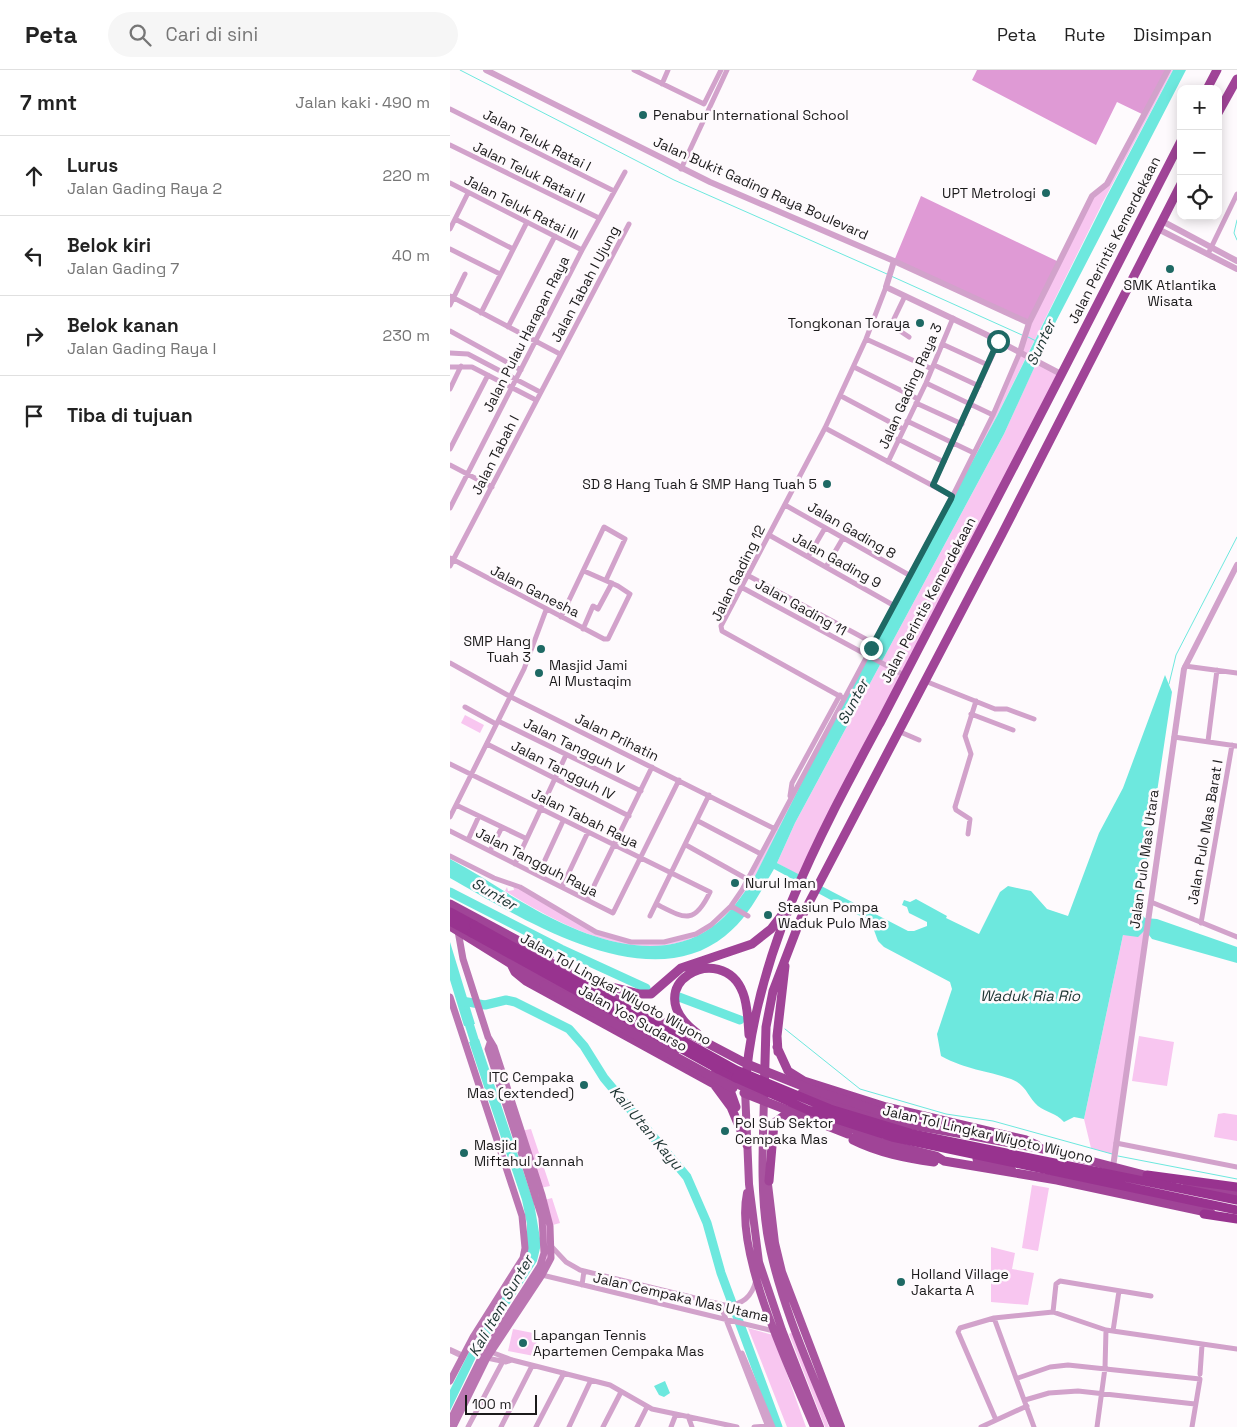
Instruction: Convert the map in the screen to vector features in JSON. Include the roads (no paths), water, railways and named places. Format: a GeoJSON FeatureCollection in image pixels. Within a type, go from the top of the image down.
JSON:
{"type":"FeatureCollection","features":[{"type":"Feature","properties":{"kind":"highway"},"geometry":{"type":"LineString","coordinates":[[1209,85],[1217,70]]}},
{"type":"Feature","properties":{"kind":"highway"},"geometry":{"type":"LineString","coordinates":[[1222,105],[1237,79]]}},
{"type":"Feature","properties":{"kind":"highway","name":"Jalan Perintis Kemerdekaan"},"geometry":{"type":"LineString","coordinates":[[753,1024],[759,995],[773,948],[824,827],[1177,149]]}},
{"type":"Feature","properties":{"kind":"highway"},"geometry":{"type":"LineString","coordinates":[[764,1096],[767,1023],[774,986],[813,894],[1177,192]]}},
{"type":"Feature","properties":{"kind":"highway"},"geometry":{"type":"LineString","coordinates":[[607,987],[640,994],[654,992],[675,972],[687,966],[752,944],[771,929],[794,896]]}},
{"type":"Feature","properties":{"kind":"highway","name":"Jalan Yos Sudarso"},"geometry":{"type":"LineString","coordinates":[[450,904],[544,956],[551,963],[747,1068]]}},
{"type":"Feature","properties":{"kind":"highway","name":"Jalan Tol Lingkar Wiyoto Wiyono"},"geometry":{"type":"LineString","coordinates":[[450,912],[685,1044],[736,1070],[830,1109],[913,1134],[1237,1200]]}},
{"type":"Feature","properties":{"kind":"highway","name":"Jalan Tol Lingkar Wiyoto Wiyono"},"geometry":{"type":"LineString","coordinates":[[450,921],[718,1069],[808,1110],[892,1136],[1237,1210]]}},
{"type":"Feature","properties":{"kind":"highway","name":"Jalan Yos Sudarso"},"geometry":{"type":"LineString","coordinates":[[454,929],[544,984],[677,1059],[745,1091]]}},
{"type":"Feature","properties":{"kind":"highway"},"geometry":{"type":"LineString","coordinates":[[787,953],[779,1014],[777,1047],[783,1073],[798,1092]]}},
{"type":"Feature","properties":{"kind":"highway","name":"Jalan Yos Sudarso"},"geometry":{"type":"LineString","coordinates":[[544,956],[555,958],[747,1068]]}},
{"type":"Feature","properties":{"kind":"highway"},"geometry":{"type":"LineString","coordinates":[[511,964],[515,972],[526,981],[714,1084],[728,1101],[747,1145]]}},
{"type":"Feature","properties":{"kind":"highway","name":"Jalan Yos Sudarso"},"geometry":{"type":"LineString","coordinates":[[511,964],[570,994],[745,1091]]}},
{"type":"Feature","properties":{"kind":"highway"},"geometry":{"type":"LineString","coordinates":[[720,1051],[692,1030],[678,1014],[674,1000],[679,982],[683,977],[694,971],[710,968],[729,975],[743,992],[753,1024],[745,1091]]}},
{"type":"Feature","properties":{"kind":"highway"},"geometry":{"type":"LineString","coordinates":[[570,994],[578,988],[579,977]]}},
{"type":"Feature","properties":{"kind":"highway"},"geometry":{"type":"LineString","coordinates":[[777,1047],[788,1071],[804,1081],[886,1107],[1026,1140],[1048,1150]]}},
{"type":"Feature","properties":{"kind":"highway"},"geometry":{"type":"LineString","coordinates":[[747,1068],[764,1079],[883,1120],[1048,1150],[1147,1175],[1237,1194]]}},
{"type":"Feature","properties":{"kind":"highway"},"geometry":{"type":"LineString","coordinates":[[747,1068],[764,1096]]}},
{"type":"Feature","properties":{"kind":"highway"},"geometry":{"type":"LineString","coordinates":[[747,1068],[885,1113],[963,1134]]}},
{"type":"Feature","properties":{"kind":"highway"},"geometry":{"type":"LineString","coordinates":[[718,1075],[733,1098],[740,1127]]}},
{"type":"Feature","properties":{"kind":"highway"},"geometry":{"type":"LineString","coordinates":[[745,1091],[764,1079]]}},
{"type":"Feature","properties":{"kind":"highway"},"geometry":{"type":"LineString","coordinates":[[745,1091],[764,1096],[814,1117],[872,1135],[1009,1167],[1013,1172]]}},
{"type":"Feature","properties":{"kind":"highway"},"geometry":{"type":"LineString","coordinates":[[745,1091],[866,1140],[936,1156],[944,1161]]}},
{"type":"Feature","properties":{"kind":"highway"},"geometry":{"type":"LineString","coordinates":[[769,1181],[774,1123],[794,1109]]}},
{"type":"Feature","properties":{"kind":"highway"},"geometry":{"type":"LineString","coordinates":[[814,1117],[818,1125],[870,1148],[895,1155],[1013,1172],[1201,1213],[1237,1219]]}},
{"type":"Feature","properties":{"kind":"highway"},"geometry":{"type":"LineString","coordinates":[[826,1121],[837,1132]]}},
{"type":"Feature","properties":{"kind":"highway"},"geometry":{"type":"LineString","coordinates":[[1147,1175],[1237,1187]]}},
{"type":"Feature","properties":{"kind":"main road"},"geometry":{"type":"LineString","coordinates":[[453,1427],[487,1358],[542,1275],[551,1258],[552,1247],[550,1226],[542,1195],[454,929]]}},
{"type":"Feature","properties":{"kind":"main road"},"geometry":{"type":"LineString","coordinates":[[450,997],[522,1216],[526,1248],[516,1273],[463,1356],[450,1381]]}},
{"type":"Feature","properties":{"kind":"main road"},"geometry":{"type":"LineString","coordinates":[[450,1421],[482,1356],[540,1266],[544,1253],[542,1218],[488,1049],[490,1042]]}},
{"type":"Feature","properties":{"kind":"main road"},"geometry":{"type":"LineString","coordinates":[[745,1091],[749,1184],[759,1262],[782,1330],[820,1427]]}},
{"type":"Feature","properties":{"kind":"main road"},"geometry":{"type":"LineString","coordinates":[[764,1096],[763,1168],[766,1225],[773,1260],[782,1290],[834,1427]]}},
{"type":"Feature","properties":{"kind":"main road"},"geometry":{"type":"LineString","coordinates":[[763,1168],[769,1181],[775,1243],[782,1272],[841,1427]]}},
{"type":"Feature","properties":{"kind":"main road"},"geometry":{"type":"LineString","coordinates":[[749,1184],[745,1213],[756,1277],[775,1331],[814,1427]]}},
{"type":"Feature","properties":{"kind":"street","name":"Jalan Bukit Gading Raya Boulevard"},"geometry":{"type":"LineString","coordinates":[[486,70],[681,168],[1028,324]]}},
{"type":"Feature","properties":{"kind":"street"},"geometry":{"type":"LineString","coordinates":[[634,70],[642,72],[704,104],[721,70]]}},
{"type":"Feature","properties":{"kind":"street"},"geometry":{"type":"LineString","coordinates":[[662,84],[668,70]]}},
{"type":"Feature","properties":{"kind":"street"},"geometry":{"type":"LineString","coordinates":[[681,168],[727,70]]}},
{"type":"Feature","properties":{"kind":"street"},"geometry":{"type":"LineString","coordinates":[[450,856],[494,878],[520,887],[596,932],[630,942],[658,942],[689,937],[711,924],[732,906],[775,829],[790,798],[792,783],[866,656],[952,496],[993,415],[1021,350],[1028,324],[1092,196],[1108,184],[1168,70]]}},
{"type":"Feature","properties":{"kind":"street","name":"Jalan Teluk Ratai I"},"geometry":{"type":"LineString","coordinates":[[450,109],[614,191]]}},
{"type":"Feature","properties":{"kind":"street","name":"Jalan Teluk Ratai II"},"geometry":{"type":"LineString","coordinates":[[450,145],[599,218]]}},
{"type":"Feature","properties":{"kind":"street","name":"Jalan Pulau Harapan Raya"},"geometry":{"type":"LineString","coordinates":[[450,508],[582,250],[625,172]]}},
{"type":"Feature","properties":{"kind":"street","name":"Jalan Teluk Ratai III"},"geometry":{"type":"LineString","coordinates":[[450,183],[582,250]]}},
{"type":"Feature","properties":{"kind":"street"},"geometry":{"type":"LineString","coordinates":[[450,229],[468,193]]}},
{"type":"Feature","properties":{"kind":"street"},"geometry":{"type":"LineString","coordinates":[[1208,254],[1237,194]]}},
{"type":"Feature","properties":{"kind":"street"},"geometry":{"type":"LineString","coordinates":[[455,218],[513,249]]}},
{"type":"Feature","properties":{"kind":"street"},"geometry":{"type":"LineString","coordinates":[[481,313],[527,222]]}},
{"type":"Feature","properties":{"kind":"street","name":"Jalan Tabah I Ujung"},"geometry":{"type":"LineString","coordinates":[[560,354],[629,224]]}},
{"type":"Feature","properties":{"kind":"street"},"geometry":{"type":"LineString","coordinates":[[1160,225],[1237,261]]}},
{"type":"Feature","properties":{"kind":"street"},"geometry":{"type":"LineString","coordinates":[[1160,225],[1237,269]]}},
{"type":"Feature","properties":{"kind":"street"},"geometry":{"type":"LineString","coordinates":[[508,327],[555,236]]}},
{"type":"Feature","properties":{"kind":"street"},"geometry":{"type":"LineString","coordinates":[[450,249],[500,274]]}},
{"type":"Feature","properties":{"kind":"street"},"geometry":{"type":"LineString","coordinates":[[893,264],[886,284],[905,296],[1021,350],[1061,374]]}},
{"type":"Feature","properties":{"kind":"street"},"geometry":{"type":"LineString","coordinates":[[450,305],[452,297],[465,274]]}},
{"type":"Feature","properties":{"kind":"street","name":"Jalan Gading 12"},"geometry":{"type":"LineString","coordinates":[[842,696],[722,631],[721,626],[825,428],[866,339],[886,284]]}},
{"type":"Feature","properties":{"kind":"street"},"geometry":{"type":"LineString","coordinates":[[905,296],[891,325],[909,336]]}},
{"type":"Feature","properties":{"kind":"street"},"geometry":{"type":"LineString","coordinates":[[452,297],[560,354]]}},
{"type":"Feature","properties":{"kind":"street","name":"Jalan Gading Raya 3"},"geometry":{"type":"LineString","coordinates":[[888,462],[926,383],[953,318]]}},
{"type":"Feature","properties":{"kind":"street"},"geometry":{"type":"LineString","coordinates":[[450,331],[521,370]]}},
{"type":"Feature","properties":{"kind":"street"},"geometry":{"type":"LineString","coordinates":[[866,339],[979,386]]}},
{"type":"Feature","properties":{"kind":"street"},"geometry":{"type":"LineString","coordinates":[[933,485],[999,341]]}},
{"type":"Feature","properties":{"kind":"street"},"geometry":{"type":"LineString","coordinates":[[942,344],[988,365]]}},
{"type":"Feature","properties":{"kind":"street"},"geometry":{"type":"LineString","coordinates":[[450,353],[468,354],[540,392]]}},
{"type":"Feature","properties":{"kind":"street","name":"Jalan Tabah I"},"geometry":{"type":"LineString","coordinates":[[450,566],[560,354]]}},
{"type":"Feature","properties":{"kind":"street"},"geometry":{"type":"LineString","coordinates":[[450,389],[461,366]]}},
{"type":"Feature","properties":{"kind":"street"},"geometry":{"type":"LineString","coordinates":[[450,367],[472,367],[536,400]]}},
{"type":"Feature","properties":{"kind":"street"},"geometry":{"type":"LineString","coordinates":[[854,367],[962,424]]}},
{"type":"Feature","properties":{"kind":"street"},"geometry":{"type":"LineString","coordinates":[[450,449],[488,375]]}},
{"type":"Feature","properties":{"kind":"street"},"geometry":{"type":"LineString","coordinates":[[926,383],[993,415]]}},
{"type":"Feature","properties":{"kind":"street"},"geometry":{"type":"LineString","coordinates":[[840,396],[903,429]]}},
{"type":"Feature","properties":{"kind":"street"},"geometry":{"type":"LineString","coordinates":[[907,421],[974,452]]}},
{"type":"Feature","properties":{"kind":"street"},"geometry":{"type":"LineString","coordinates":[[825,428],[952,496]]}},
{"type":"Feature","properties":{"kind":"street"},"geometry":{"type":"LineString","coordinates":[[898,439],[944,462]]}},
{"type":"Feature","properties":{"kind":"street"},"geometry":{"type":"LineString","coordinates":[[450,465],[492,487]]}},
{"type":"Feature","properties":{"kind":"street","name":"Jalan Gading 8"},"geometry":{"type":"LineString","coordinates":[[785,505],[909,575]]}},
{"type":"Feature","properties":{"kind":"street"},"geometry":{"type":"LineString","coordinates":[[561,617],[602,529],[608,528],[624,537],[625,541],[598,609],[593,606],[583,629]]}},
{"type":"Feature","properties":{"kind":"street"},"geometry":{"type":"LineString","coordinates":[[808,557],[825,528]]}},
{"type":"Feature","properties":{"kind":"street","name":"Jalan Gading 9"},"geometry":{"type":"LineString","coordinates":[[769,535],[894,605]]}},
{"type":"Feature","properties":{"kind":"street"},"geometry":{"type":"LineString","coordinates":[[826,567],[843,538]]}},
{"type":"Feature","properties":{"kind":"street","name":"Jalan Ganesha"},"geometry":{"type":"LineString","coordinates":[[452,559],[546,610],[607,640],[610,638],[630,596],[628,592],[609,581]]}},
{"type":"Feature","properties":{"kind":"street","name":"Jalan Pulo Mas Utara"},"geometry":{"type":"LineString","coordinates":[[1113,1165],[1174,736],[1186,666],[1236,570]]}},
{"type":"Feature","properties":{"kind":"street"},"geometry":{"type":"LineString","coordinates":[[584,571],[609,581]]}},
{"type":"Feature","properties":{"kind":"street"},"geometry":{"type":"LineString","coordinates":[[747,575],[873,643]]}},
{"type":"Feature","properties":{"kind":"street","name":"Jalan Gading 11"},"geometry":{"type":"LineString","coordinates":[[741,587],[904,675]]}},
{"type":"Feature","properties":{"kind":"street"},"geometry":{"type":"LineString","coordinates":[[450,817],[511,697],[528,659],[538,626],[546,610]]}},
{"type":"Feature","properties":{"kind":"street","name":"Jalan Prihatin"},"geometry":{"type":"LineString","coordinates":[[450,663],[511,697],[775,829]]}},
{"type":"Feature","properties":{"kind":"street"},"geometry":{"type":"LineString","coordinates":[[1186,666],[1237,673]]}},
{"type":"Feature","properties":{"kind":"street"},"geometry":{"type":"LineString","coordinates":[[1208,741],[1217,670]]}},
{"type":"Feature","properties":{"kind":"street"},"geometry":{"type":"LineString","coordinates":[[924,680],[996,709],[1007,709],[1034,719]]}},
{"type":"Feature","properties":{"kind":"street"},"geometry":{"type":"LineString","coordinates":[[968,834],[970,820],[956,810],[955,807],[971,754],[965,736],[976,701]]}},
{"type":"Feature","properties":{"kind":"street","name":"Jalan Tangguh V"},"geometry":{"type":"LineString","coordinates":[[465,707],[641,791]]}},
{"type":"Feature","properties":{"kind":"street"},"geometry":{"type":"LineString","coordinates":[[972,714],[1013,730]]}},
{"type":"Feature","properties":{"kind":"street"},"geometry":{"type":"LineString","coordinates":[[898,731],[920,740]]}},
{"type":"Feature","properties":{"kind":"street"},"geometry":{"type":"LineString","coordinates":[[1174,736],[1234,745]]}},
{"type":"Feature","properties":{"kind":"street","name":"Jalan Tangguh IV"},"geometry":{"type":"LineString","coordinates":[[487,744],[629,816]]}},
{"type":"Feature","properties":{"kind":"street","name":"Jalan Pulo Mas Barat I"},"geometry":{"type":"LineString","coordinates":[[1201,922],[1234,745]]}},
{"type":"Feature","properties":{"kind":"street"},"geometry":{"type":"LineString","coordinates":[[514,864],[566,755]]}},
{"type":"Feature","properties":{"kind":"street","name":"Jalan Tabah Raya"},"geometry":{"type":"LineString","coordinates":[[450,764],[540,810],[710,892],[700,911],[688,917],[676,915],[656,904]]}},
{"type":"Feature","properties":{"kind":"street"},"geometry":{"type":"LineString","coordinates":[[586,900],[652,767]]}},
{"type":"Feature","properties":{"kind":"street"},"geometry":{"type":"LineString","coordinates":[[640,857],[679,780]]}},
{"type":"Feature","properties":{"kind":"street"},"geometry":{"type":"LineString","coordinates":[[650,916],[698,821],[709,795]]}},
{"type":"Feature","properties":{"kind":"street"},"geometry":{"type":"LineString","coordinates":[[456,805],[525,838]]}},
{"type":"Feature","properties":{"kind":"street"},"geometry":{"type":"LineString","coordinates":[[468,840],[479,816]]}},
{"type":"Feature","properties":{"kind":"street"},"geometry":{"type":"LineString","coordinates":[[538,875],[563,821]]}},
{"type":"Feature","properties":{"kind":"street"},"geometry":{"type":"LineString","coordinates":[[698,821],[761,854]]}},
{"type":"Feature","properties":{"kind":"street"},"geometry":{"type":"LineString","coordinates":[[490,851],[502,827]]}},
{"type":"Feature","properties":{"kind":"street","name":"Jalan Tangguh Raya"},"geometry":{"type":"LineString","coordinates":[[450,831],[613,913],[640,857]]}},
{"type":"Feature","properties":{"kind":"street"},"geometry":{"type":"LineString","coordinates":[[562,887],[588,832]]}},
{"type":"Feature","properties":{"kind":"street"},"geometry":{"type":"LineString","coordinates":[[686,845],[747,879]]}},
{"type":"Feature","properties":{"kind":"street"},"geometry":{"type":"LineString","coordinates":[[1151,905],[1201,922],[1237,938]]}},
{"type":"Feature","properties":{"kind":"street"},"geometry":{"type":"LineString","coordinates":[[732,906],[747,915]]}},
{"type":"Feature","properties":{"kind":"street"},"geometry":{"type":"LineString","coordinates":[[1116,1144],[1237,1167]]}},
{"type":"Feature","properties":{"kind":"street","name":"Jalan Cempaka Mas Utama"},"geometry":{"type":"LineString","coordinates":[[552,1247],[570,1265],[584,1271],[722,1304],[744,1302],[750,1295],[756,1277]]}},
{"type":"Feature","properties":{"kind":"street","name":"Jalan Cempaka Mas Utama"},"geometry":{"type":"LineString","coordinates":[[582,1285],[584,1271]]}},
{"type":"Feature","properties":{"kind":"street","name":"Jalan Cempaka Mas Utama"},"geometry":{"type":"LineString","coordinates":[[542,1275],[775,1331]]}},
{"type":"Feature","properties":{"kind":"street"},"geometry":{"type":"LineString","coordinates":[[1053,1312],[1056,1284],[1060,1281],[1151,1296]]}},
{"type":"Feature","properties":{"kind":"street"},"geometry":{"type":"LineString","coordinates":[[1097,1427],[1110,1331],[1119,1291]]}},
{"type":"Feature","properties":{"kind":"street"},"geometry":{"type":"LineString","coordinates":[[722,1304],[770,1426],[754,1427]]}},
{"type":"Feature","properties":{"kind":"street"},"geometry":{"type":"LineString","coordinates":[[996,1420],[958,1332],[960,1328],[994,1318],[1053,1312],[1110,1331],[1237,1350]]}},
{"type":"Feature","properties":{"kind":"street"},"geometry":{"type":"LineString","coordinates":[[994,1318],[1018,1378],[1034,1427]]}},
{"type":"Feature","properties":{"kind":"street"},"geometry":{"type":"LineString","coordinates":[[1192,1427],[1200,1376],[1202,1345]]}},
{"type":"Feature","properties":{"kind":"street"},"geometry":{"type":"LineString","coordinates":[[450,1350],[463,1356]]}},
{"type":"Feature","properties":{"kind":"street"},"geometry":{"type":"LineString","coordinates":[[491,1352],[532,1366],[610,1385],[647,1407],[737,1427]]}},
{"type":"Feature","properties":{"kind":"street"},"geometry":{"type":"LineString","coordinates":[[487,1358],[503,1361],[512,1360]]}},
{"type":"Feature","properties":{"kind":"street"},"geometry":{"type":"LineString","coordinates":[[468,1427],[503,1361]]}},
{"type":"Feature","properties":{"kind":"street"},"geometry":{"type":"LineString","coordinates":[[1018,1378],[1060,1365],[1200,1376]]}},
{"type":"Feature","properties":{"kind":"street"},"geometry":{"type":"LineString","coordinates":[[501,1427],[532,1366]]}},
{"type":"Feature","properties":{"kind":"street"},"geometry":{"type":"LineString","coordinates":[[536,1427],[564,1373]]}},
{"type":"Feature","properties":{"kind":"street"},"geometry":{"type":"LineString","coordinates":[[569,1427],[591,1380]]}},
{"type":"Feature","properties":{"kind":"street"},"geometry":{"type":"LineString","coordinates":[[1025,1400],[1049,1393],[1065,1391],[1196,1404]]}},
{"type":"Feature","properties":{"kind":"street"},"geometry":{"type":"LineString","coordinates":[[604,1427],[621,1392]]}},
{"type":"Feature","properties":{"kind":"street"},"geometry":{"type":"LineString","coordinates":[[981,1427],[1027,1406]]}},
{"type":"Feature","properties":{"kind":"street"},"geometry":{"type":"LineString","coordinates":[[637,1427],[647,1407]]}},
{"type":"Feature","properties":{"kind":"street"},"geometry":{"type":"LineString","coordinates":[[671,1427],[676,1414]]}},
{"type":"Feature","properties":{"kind":"street"},"geometry":{"type":"LineString","coordinates":[[688,1416],[692,1427]]}},
{"type":"Feature","properties":{"kind":"water","name":"Waduk Ria Rio"},"geometry":{"type":"Polygon","coordinates":[[[1173,70],[1186,70],[1050,333],[1004,434],[795,823],[777,863],[908,931],[914,931],[927,926],[927,922],[909,913],[907,907],[902,905],[904,900],[910,902],[916,899],[947,916],[946,918],[979,934],[1000,892],[1008,886],[1031,891],[1047,909],[1068,916],[1099,833],[1123,788],[1165,675],[1172,692],[1139,912],[1145,918],[1157,919],[1237,947],[1237,963],[1152,939],[1145,930],[1138,937],[1123,935],[1084,1119],[1074,1117],[1064,1122],[1038,1106],[1021,1085],[1011,1079],[959,1064],[941,1056],[937,1034],[952,989],[950,982],[884,947],[878,941],[871,922],[774,869],[747,913],[725,936],[694,953],[659,959],[622,956],[585,946],[548,931],[512,913],[450,878],[450,859],[529,906],[572,928],[619,943],[644,946],[668,945],[690,939],[712,927],[730,911],[754,878],[845,696],[997,416],[1107,196],[1173,70]]]}},
{"type":"Feature","properties":{"kind":"water"},"geometry":{"type":"Polygon","coordinates":[[[450,942],[475,1024],[464,1026],[450,980],[450,942]]]}},
{"type":"Feature","properties":{"kind":"water","name":"Kali Item Sunter"},"geometry":{"type":"Polygon","coordinates":[[[479,1039],[534,1203],[541,1244],[537,1261],[478,1353],[450,1411],[450,1390],[471,1348],[527,1258],[527,1224],[522,1200],[469,1042],[479,1039]]]}},
{"type":"Feature","properties":{"kind":"water"},"geometry":{"type":"Polygon","coordinates":[[[665,1381],[670,1393],[664,1397],[659,1395],[654,1386],[665,1381]]]}},
{"type":"Feature","properties":{"kind":"waterway"},"geometry":{"type":"LineString","coordinates":[[460,70],[674,180],[887,274]]}},
{"type":"Feature","properties":{"kind":"waterway"},"geometry":{"type":"LineString","coordinates":[[1237,220],[1234,233],[1237,240]]}},
{"type":"Feature","properties":{"kind":"waterway"},"geometry":{"type":"LineString","coordinates":[[891,276],[1022,335]]}},
{"type":"Feature","properties":{"kind":"waterway","name":"Sunter"},"geometry":{"type":"LineString","coordinates":[[1028,337],[1036,341]]}},
{"type":"Feature","properties":{"kind":"waterway"},"geometry":{"type":"LineString","coordinates":[[1169,684],[1176,655],[1237,537]]}},
{"type":"Feature","properties":{"kind":"waterway"},"geometry":{"type":"LineString","coordinates":[[450,892],[561,949],[646,988]]}},
{"type":"Feature","properties":{"kind":"waterway"},"geometry":{"type":"LineString","coordinates":[[679,997],[740,1020]]}},
{"type":"Feature","properties":{"kind":"waterway","name":"Kali Utan Kayu"},"geometry":{"type":"LineString","coordinates":[[462,1001],[485,1005],[506,1000],[515,1002],[569,1029],[584,1046],[604,1078],[687,1177],[707,1223],[721,1273],[778,1427]]}},
{"type":"Feature","properties":{"kind":"waterway"},"geometry":{"type":"LineString","coordinates":[[466,1014],[478,1052]]}},
{"type":"Feature","properties":{"kind":"waterway"},"geometry":{"type":"LineString","coordinates":[[785,1029],[860,1089],[946,1114],[993,1121],[1112,1154]]}},
{"type":"Feature","properties":{"kind":"waterway"},"geometry":{"type":"LineString","coordinates":[[1118,1156],[1237,1179]]}},
{"type":"Feature","properties":{"kind":"place","name":"Penabur International School"},"geometry":{"type":"Point","coordinates":[643,115]}},
{"type":"Feature","properties":{"kind":"place","name":"UPT Metrologi"},"geometry":{"type":"Point","coordinates":[1046,193]}},
{"type":"Feature","properties":{"kind":"place","name":"SMK Atlantika Wisata"},"geometry":{"type":"Point","coordinates":[1170,269]}},
{"type":"Feature","properties":{"kind":"place","name":"Tongkonan Toraya"},"geometry":{"type":"Point","coordinates":[920,323]}},
{"type":"Feature","properties":{"kind":"place","name":"SD 8 Hang Tuah & SMP Hang Tuah 5"},"geometry":{"type":"Point","coordinates":[827,484]}},
{"type":"Feature","properties":{"kind":"place","name":"SMP Hang Tuah 3"},"geometry":{"type":"Point","coordinates":[541,649]}},
{"type":"Feature","properties":{"kind":"place","name":"Masjid Jami Al Mustaqim"},"geometry":{"type":"Point","coordinates":[539,673]}},
{"type":"Feature","properties":{"kind":"place","name":"Nurul Iman"},"geometry":{"type":"Point","coordinates":[735,883]}},
{"type":"Feature","properties":{"kind":"place","name":"Stasiun Pompa Waduk Pulo Mas"},"geometry":{"type":"Point","coordinates":[768,915]}},
{"type":"Feature","properties":{"kind":"place","name":"ITC Cempaka Mas (extended)"},"geometry":{"type":"Point","coordinates":[584,1085]}},
{"type":"Feature","properties":{"kind":"place","name":"Pol Sub Sektor Cempaka Mas"},"geometry":{"type":"Point","coordinates":[725,1131]}},
{"type":"Feature","properties":{"kind":"place","name":"Masjid Miftahul Jannah"},"geometry":{"type":"Point","coordinates":[464,1153]}},
{"type":"Feature","properties":{"kind":"place","name":"Holland Village Jakarta A"},"geometry":{"type":"Point","coordinates":[901,1282]}},
{"type":"Feature","properties":{"kind":"place","name":"Lapangan Tennis Apartemen Cempaka Mas"},"geometry":{"type":"Point","coordinates":[523,1343]}}]}
